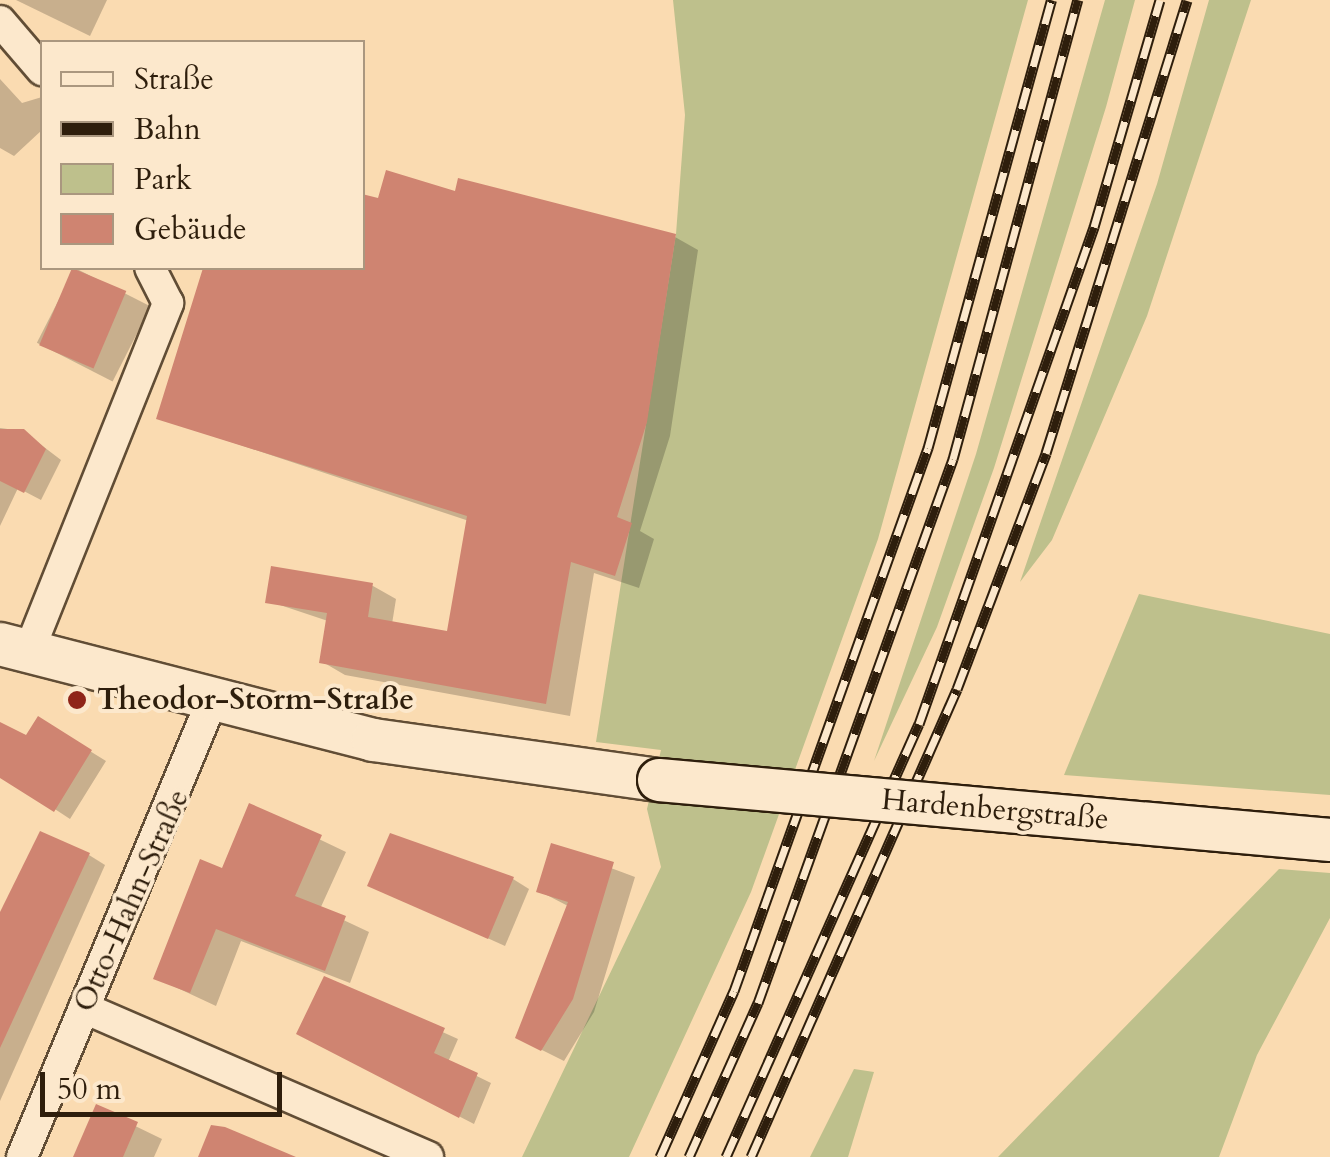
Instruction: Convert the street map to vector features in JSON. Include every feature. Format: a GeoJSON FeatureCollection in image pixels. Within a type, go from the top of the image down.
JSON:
{"type":"FeatureCollection","features":[{"type":"Feature","properties":{"kind":"street"},"geometry":{"type":"LineString","coordinates":[[0,21],[40,68]]}},
{"type":"Feature","properties":{"kind":"street"},"geometry":{"type":"LineString","coordinates":[[15,648],[168,302],[151,270]]}},
{"type":"Feature","properties":{"kind":"street","name":"Hardenbergstraße"},"geometry":{"type":"LineString","coordinates":[[15,648],[469,760],[1330,840]]}},
{"type":"Feature","properties":{"kind":"street","name":"Otto-Hahn-Straße"},"geometry":{"type":"LineString","coordinates":[[22,1157],[213,698]]}},
{"type":"Feature","properties":{"kind":"street"},"geometry":{"type":"LineString","coordinates":[[84,1008],[428,1157]]}},
{"type":"Feature","properties":{"kind":"green space"},"geometry":{"type":"Polygon","coordinates":[[[673,0],[1028,0],[878,539],[751,892],[629,1157],[522,1157],[661,867],[647,809],[661,750],[596,742],[676,234],[685,115],[673,0]]]}},
{"type":"Feature","properties":{"kind":"green space"},"geometry":{"type":"Polygon","coordinates":[[[1105,0],[1135,0],[1106,107],[994,468],[937,627],[874,761],[976,454],[1105,0]]]}},
{"type":"Feature","properties":{"kind":"green space"},"geometry":{"type":"Polygon","coordinates":[[[1209,0],[1251,0],[1147,316],[1052,540],[1020,582],[1157,184],[1209,0]]]}},
{"type":"Feature","properties":{"kind":"green space"},"geometry":{"type":"Polygon","coordinates":[[[1139,594],[1330,634],[1330,795],[1064,775],[1139,594]]]}},
{"type":"Feature","properties":{"kind":"green space"},"geometry":{"type":"Polygon","coordinates":[[[1279,869],[1330,873],[1330,918],[1257,1055],[1219,1157],[998,1157],[1279,869]]]}},
{"type":"Feature","properties":{"kind":"green space"},"geometry":{"type":"Polygon","coordinates":[[[854,1069],[874,1072],[848,1157],[810,1157],[854,1069]]]}},
{"type":"Feature","properties":{"kind":"building"},"geometry":{"type":"Polygon","coordinates":[[[386,170],[455,191],[458,178],[676,234],[647,422],[617,517],[632,523],[615,576],[571,562],[546,704],[319,663],[327,613],[265,603],[271,566],[373,583],[368,617],[447,631],[467,516],[156,419],[202,270],[365,270],[365,195],[378,198],[386,170]]]}},
{"type":"Feature","properties":{"kind":"building"},"geometry":{"type":"Polygon","coordinates":[[[71,270],[126,291],[93,368],[39,345],[71,270]]]}},
{"type":"Feature","properties":{"kind":"building"},"geometry":{"type":"Polygon","coordinates":[[[0,429],[24,429],[46,449],[24,493],[0,481],[0,429]]]}},
{"type":"Feature","properties":{"kind":"building"},"geometry":{"type":"Polygon","coordinates":[[[38,716],[92,750],[54,812],[0,778],[0,722],[26,735],[38,716]]]}},
{"type":"Feature","properties":{"kind":"building"},"geometry":{"type":"Polygon","coordinates":[[[249,803],[322,835],[295,896],[346,916],[325,971],[216,929],[190,993],[153,979],[200,859],[222,868],[249,803]]]}},
{"type":"Feature","properties":{"kind":"building"},"geometry":{"type":"Polygon","coordinates":[[[40,831],[90,853],[0,1048],[0,912],[40,831]]]}},
{"type":"Feature","properties":{"kind":"building"},"geometry":{"type":"Polygon","coordinates":[[[390,833],[514,877],[488,939],[367,886],[390,833]]]}},
{"type":"Feature","properties":{"kind":"building"},"geometry":{"type":"Polygon","coordinates":[[[551,843],[614,862],[573,999],[541,1051],[515,1038],[568,902],[536,892],[551,843]]]}},
{"type":"Feature","properties":{"kind":"building"},"geometry":{"type":"Polygon","coordinates":[[[324,976],[445,1028],[434,1053],[478,1073],[459,1118],[296,1034],[324,976]]]}},
{"type":"Feature","properties":{"kind":"building"},"geometry":{"type":"Polygon","coordinates":[[[96,1104],[138,1122],[123,1157],[73,1157],[96,1104]]]}},
{"type":"Feature","properties":{"kind":"building"},"geometry":{"type":"Polygon","coordinates":[[[211,1125],[225,1127],[296,1157],[198,1157],[211,1125]]]}},
{"type":"Feature","properties":{"kind":"railway"},"geometry":{"type":"LineString","coordinates":[[660,1157],[734,991],[928,448],[1051,0]]}},
{"type":"Feature","properties":{"kind":"railway"},"geometry":{"type":"LineString","coordinates":[[689,1157],[758,1003],[953,459],[1078,0]]}},
{"type":"Feature","properties":{"kind":"railway"},"geometry":{"type":"LineString","coordinates":[[726,1157],[919,724],[1094,227],[1160,0]]}},
{"type":"Feature","properties":{"kind":"railway"},"geometry":{"type":"LineString","coordinates":[[751,1157],[957,689],[1046,453],[1187,0]]}},
{"type":"Feature","properties":{"kind":"place","name":"Theodor-Storm-Straße"},"geometry":{"type":"Point","coordinates":[77,700]}}]}
